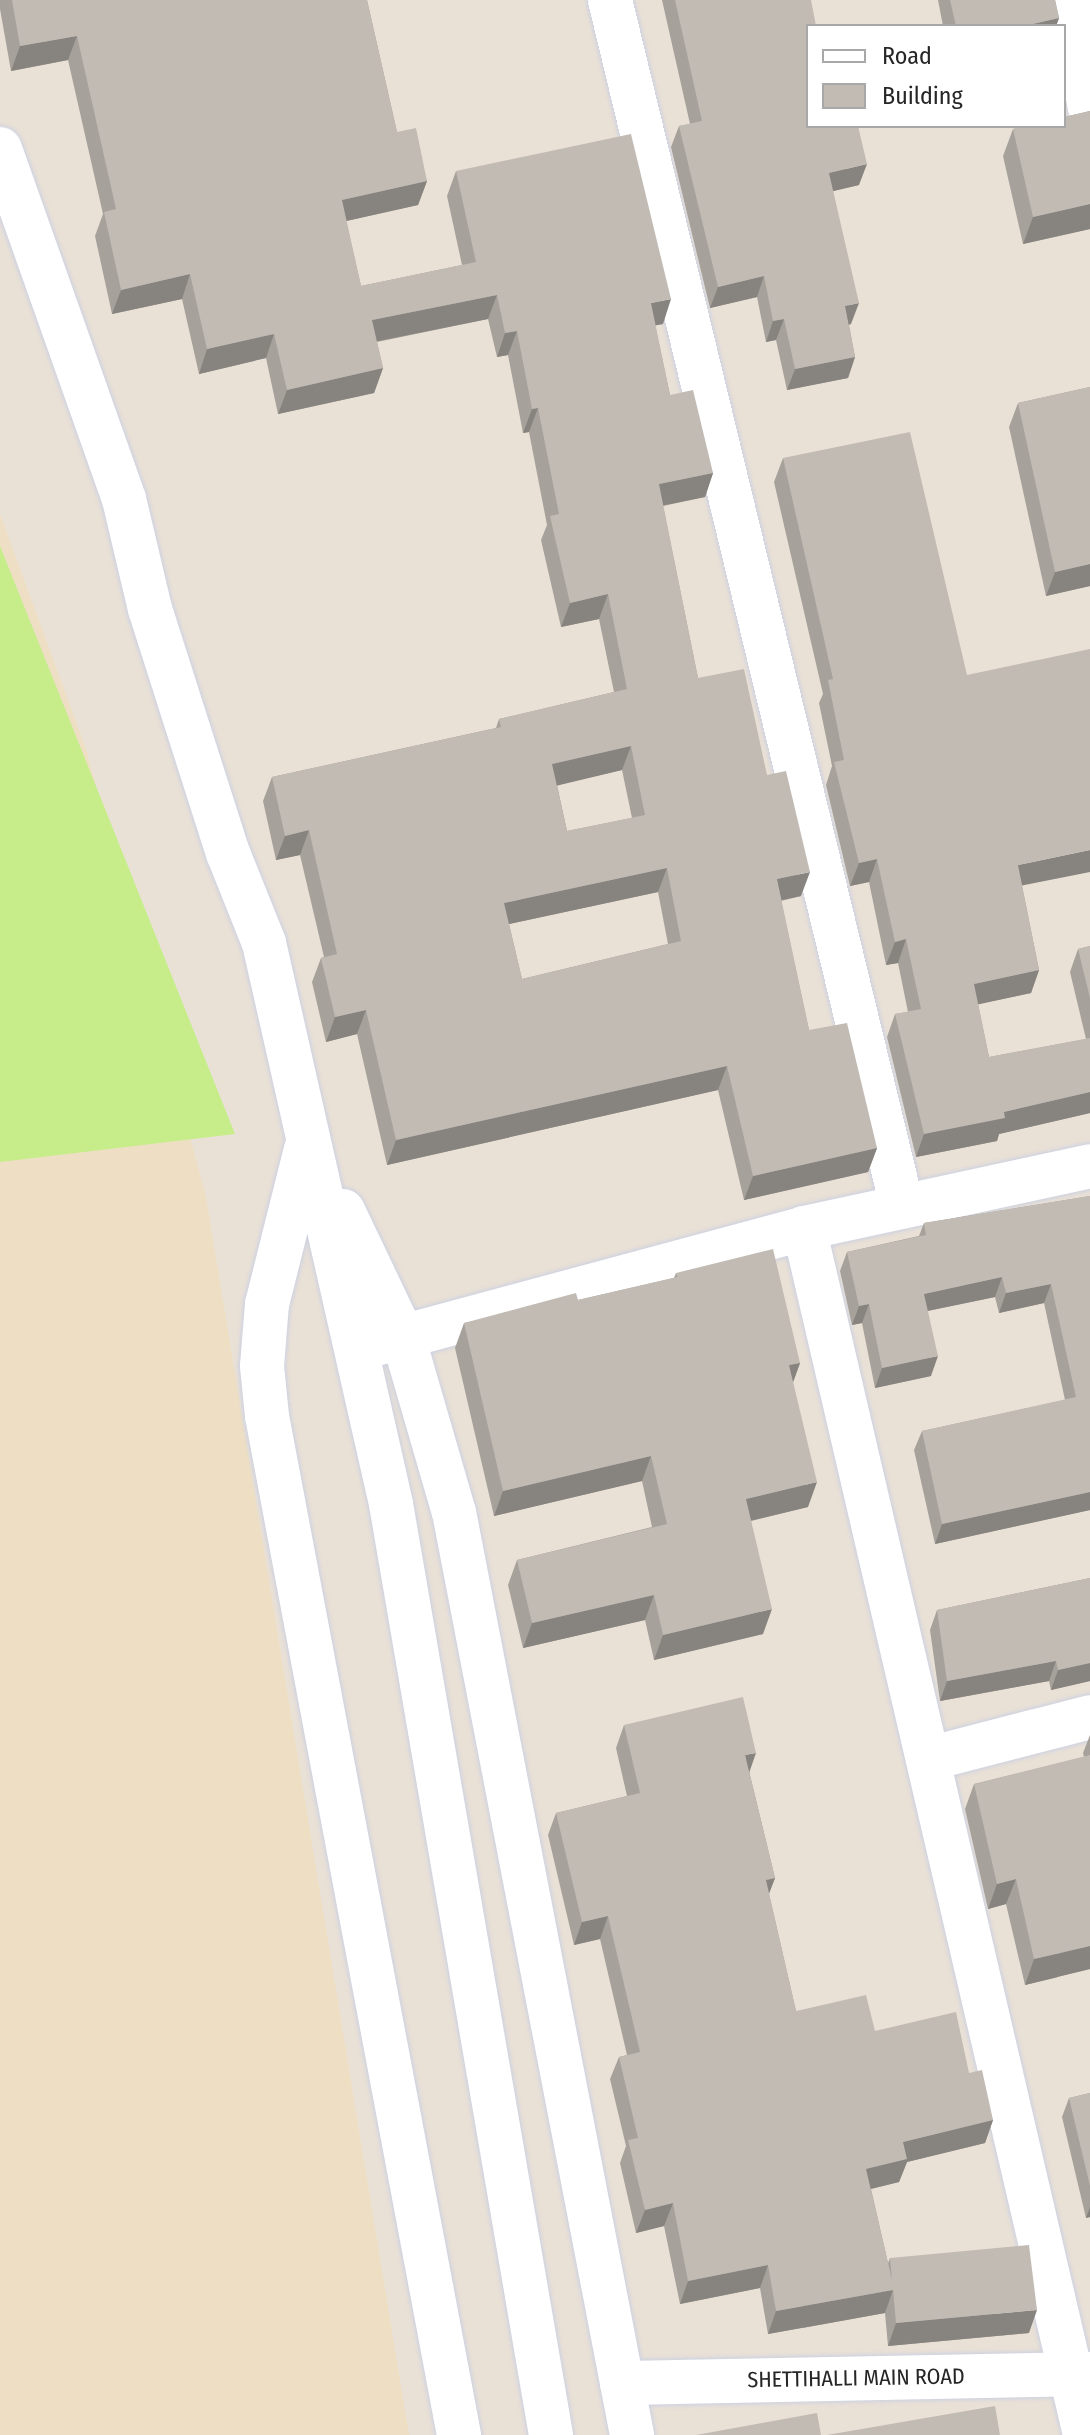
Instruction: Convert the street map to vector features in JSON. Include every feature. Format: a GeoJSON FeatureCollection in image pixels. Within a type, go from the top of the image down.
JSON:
{"type":"FeatureCollection","features":[{"type":"Feature","properties":{"kind":"street"},"geometry":{"type":"LineString","coordinates":[[610,0],[902,1206]]}},
{"type":"Feature","properties":{"kind":"street"},"geometry":{"type":"LineString","coordinates":[[1069,0],[1090,108]]}},
{"type":"Feature","properties":{"kind":"street"},"geometry":{"type":"LineString","coordinates":[[0,149],[124,499],[150,609],[228,853],[264,943],[391,1504],[551,2435]]}},
{"type":"Feature","properties":{"kind":"street"},"geometry":{"type":"LineString","coordinates":[[309,1138],[403,1337],[454,1512],[632,2435]]}},
{"type":"Feature","properties":{"kind":"street"},"geometry":{"type":"LineString","coordinates":[[309,1138],[267,1304],[262,1366],[267,1416],[459,2435]]}},
{"type":"Feature","properties":{"kind":"street"},"geometry":{"type":"LineString","coordinates":[[357,1349],[804,1228],[1090,1166]]}},
{"type":"Feature","properties":{"kind":"street"},"geometry":{"type":"LineString","coordinates":[[804,1228],[928,1759],[1082,2374],[1085,2435]]}},
{"type":"Feature","properties":{"kind":"street"},"geometry":{"type":"LineString","coordinates":[[928,1759],[1090,1717]]}},
{"type":"Feature","properties":{"kind":"street","name":"SHETTIHALLI MAIN ROAD"},"geometry":{"type":"LineString","coordinates":[[622,2383],[1082,2374]]}},
{"type":"Feature","properties":{"kind":"shaded area"},"geometry":{"type":"Polygon","coordinates":[[[0,514],[86,749],[206,1197],[409,2435],[0,2435],[0,514]]]}},
{"type":"Feature","properties":{"kind":"green space"},"geometry":{"type":"Polygon","coordinates":[[[0,546],[235,1134],[0,1162],[0,546]]]}},
{"type":"Feature","properties":{"kind":"building"},"geometry":{"type":"Polygon","coordinates":[[[12,0],[367,0],[397,132],[416,128],[427,181],[342,200],[361,286],[476,262],[456,171],[631,134],[671,299],[651,303],[670,395],[693,390],[713,473],[659,484],[698,678],[744,669],[767,775],[786,771],[810,872],[777,879],[809,1030],[847,1023],[877,1148],[753,1176],[727,1066],[396,1140],[366,1010],[335,1017],[321,958],[337,954],[309,830],[285,836],[272,777],[501,727],[499,719],[627,689],[608,594],[570,603],[550,516],[559,514],[538,408],[532,409],[517,331],[505,333],[497,295],[372,320],[383,368],[287,390],[274,334],[207,349],[190,274],[121,290],[104,212],[116,209],[77,36],[20,46],[12,0]],[[631,746],[552,764],[567,831],[645,815],[631,746]],[[667,868],[504,903],[522,979],[681,941],[667,868]]]}},
{"type":"Feature","properties":{"kind":"building"},"geometry":{"type":"Polygon","coordinates":[[[675,0],[811,0],[816,24],[806,24],[806,128],[858,128],[867,164],[829,173],[859,303],[845,306],[855,357],[795,369],[784,319],[773,321],[764,276],[718,287],[679,126],[702,121],[675,0]]]}},
{"type":"Feature","properties":{"kind":"building"},"geometry":{"type":"Polygon","coordinates":[[[950,0],[1055,0],[1059,18],[1033,24],[956,24],[950,0]]]}},
{"type":"Feature","properties":{"kind":"building"},"geometry":{"type":"Polygon","coordinates":[[[1090,111],[1090,204],[1033,217],[1013,129],[1066,128],[1066,117],[1090,111]]]}},
{"type":"Feature","properties":{"kind":"building"},"geometry":{"type":"Polygon","coordinates":[[[1090,387],[1090,564],[1055,572],[1018,403],[1090,387]]]}},
{"type":"Feature","properties":{"kind":"building"},"geometry":{"type":"Polygon","coordinates":[[[910,432],[967,675],[1090,649],[1090,850],[1018,865],[1039,970],[974,984],[989,1057],[1090,1038],[1090,1092],[1004,1112],[1005,1118],[924,1134],[895,1014],[921,1009],[906,939],[895,942],[877,859],[859,863],[834,762],[844,760],[828,680],[833,679],[783,458],[910,432]]]}},
{"type":"Feature","properties":{"kind":"building"},"geometry":{"type":"Polygon","coordinates":[[[1090,946],[1090,998],[1078,949],[1090,946]]]}},
{"type":"Feature","properties":{"kind":"building"},"geometry":{"type":"Polygon","coordinates":[[[1090,1196],[1090,1492],[942,1524],[922,1431],[1076,1397],[1051,1284],[1006,1293],[1002,1277],[924,1294],[938,1356],[882,1368],[869,1304],[859,1306],[847,1252],[926,1235],[924,1223],[1090,1196]]]}},
{"type":"Feature","properties":{"kind":"building"},"geometry":{"type":"Polygon","coordinates":[[[773,1249],[800,1363],[789,1365],[817,1482],[746,1499],[772,1609],[663,1635],[654,1595],[532,1623],[517,1560],[667,1524],[651,1456],[503,1491],[464,1323],[576,1293],[578,1300],[677,1277],[676,1273],[773,1249]]]}},
{"type":"Feature","properties":{"kind":"building"},"geometry":{"type":"Polygon","coordinates":[[[1090,1578],[1090,1663],[1058,1670],[1056,1661],[947,1681],[937,1610],[1090,1578]]]}},
{"type":"Feature","properties":{"kind":"building"},"geometry":{"type":"Polygon","coordinates":[[[743,1697],[756,1753],[745,1755],[775,1878],[766,1880],[796,2011],[866,1995],[875,2031],[956,2012],[969,2073],[982,2070],[993,2120],[903,2142],[907,2159],[866,2169],[892,2280],[890,2258],[1029,2245],[1037,2310],[896,2323],[893,2290],[776,2311],[768,2265],[688,2281],[673,2203],[645,2210],[628,2140],[638,2138],[619,2057],[640,2052],[608,1916],[582,1922],[556,1813],[640,1793],[624,1725],[743,1697]]]}},
{"type":"Feature","properties":{"kind":"building"},"geometry":{"type":"Polygon","coordinates":[[[1090,1755],[1090,1946],[1034,1959],[1016,1879],[997,1884],[974,1784],[1090,1755]]]}},
{"type":"Feature","properties":{"kind":"building"},"geometry":{"type":"Polygon","coordinates":[[[1090,2093],[1090,2186],[1069,2098],[1090,2093]]]}},
{"type":"Feature","properties":{"kind":"building"},"geometry":{"type":"Polygon","coordinates":[[[995,2406],[1000,2435],[827,2435],[995,2406]]]}},
{"type":"Feature","properties":{"kind":"building"},"geometry":{"type":"Polygon","coordinates":[[[817,2413],[821,2435],[696,2435],[817,2413]]]}}]}
